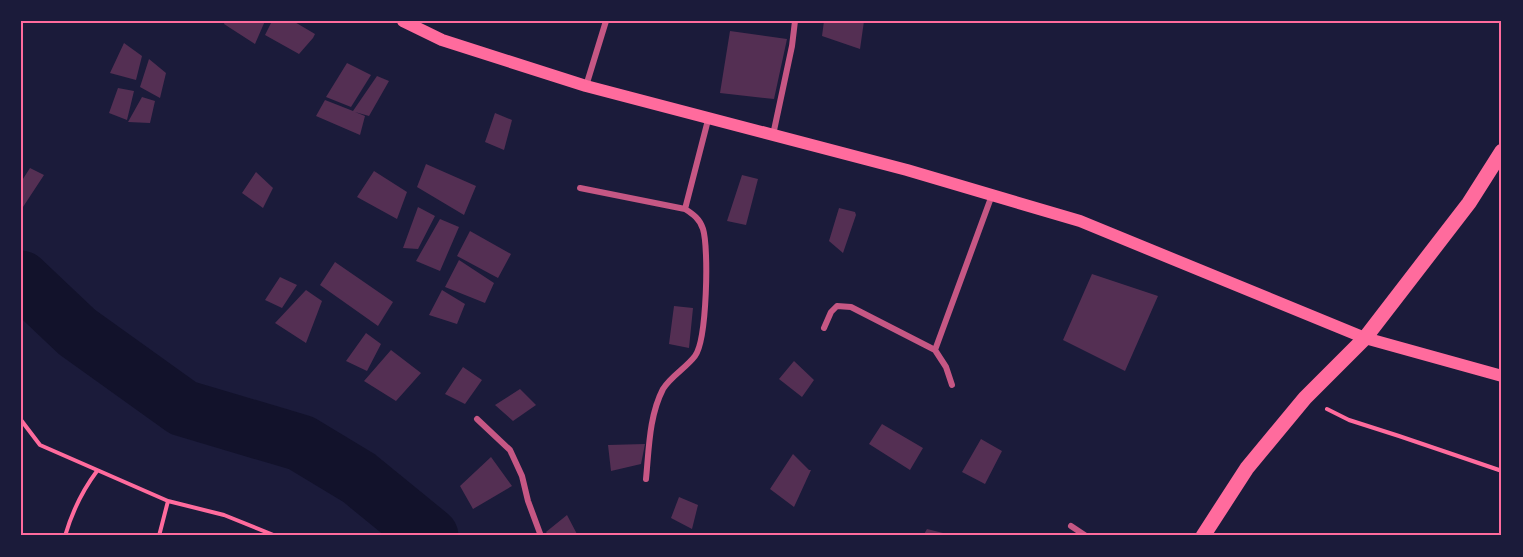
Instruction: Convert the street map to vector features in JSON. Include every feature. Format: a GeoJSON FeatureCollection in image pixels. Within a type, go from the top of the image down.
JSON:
{"type":"FeatureCollection","features":[{"type":"Feature","properties":{"kind":"main road"},"geometry":{"type":"LineString","coordinates":[[403,21],[442,40],[586,86],[708,120],[907,170],[1080,221],[1365,338],[1502,376]]}},
{"type":"Feature","properties":{"kind":"main road"},"geometry":{"type":"LineString","coordinates":[[1203,536],[1247,468],[1305,398],[1365,338],[1469,203],[1502,151]]}},
{"type":"Feature","properties":{"kind":"street"},"geometry":{"type":"LineString","coordinates":[[586,86],[606,21]]}},
{"type":"Feature","properties":{"kind":"street"},"geometry":{"type":"LineString","coordinates":[[773,135],[795,21]]}},
{"type":"Feature","properties":{"kind":"street"},"geometry":{"type":"LineString","coordinates":[[685,209],[708,120]]}},
{"type":"Feature","properties":{"kind":"street"},"geometry":{"type":"LineString","coordinates":[[580,188],[685,209],[694,214],[702,225],[706,262],[703,329],[696,355],[664,388],[651,423],[646,479]]}},
{"type":"Feature","properties":{"kind":"street"},"geometry":{"type":"LineString","coordinates":[[935,350],[992,195]]}},
{"type":"Feature","properties":{"kind":"street"},"geometry":{"type":"LineString","coordinates":[[824,328],[831,312],[837,306],[851,307],[935,350],[946,367],[952,385]]}},
{"type":"Feature","properties":{"kind":"street"},"geometry":{"type":"LineString","coordinates":[[477,420],[510,450],[522,476],[541,536]]}},
{"type":"Feature","properties":{"kind":"street"},"geometry":{"type":"LineString","coordinates":[[1071,526],[1086,536]]}},
{"type":"Feature","properties":{"kind":"path"},"geometry":{"type":"LineString","coordinates":[[1305,398],[1348,420],[1400,435],[1502,471]]}},
{"type":"Feature","properties":{"kind":"path"},"geometry":{"type":"LineString","coordinates":[[21,420],[40,445],[97,471],[168,501],[224,515],[276,536]]}},
{"type":"Feature","properties":{"kind":"path"},"geometry":{"type":"LineString","coordinates":[[65,536],[83,490],[97,471]]}},
{"type":"Feature","properties":{"kind":"path"},"geometry":{"type":"LineString","coordinates":[[159,536],[168,501]]}},
{"type":"Feature","properties":{"kind":"building"},"geometry":{"type":"Polygon","coordinates":[[[225,21],[265,21],[255,44],[224,24],[225,21]]]}},
{"type":"Feature","properties":{"kind":"building"},"geometry":{"type":"Polygon","coordinates":[[[272,21],[293,21],[315,34],[299,54],[265,35],[272,21]]]}},
{"type":"Feature","properties":{"kind":"building"},"geometry":{"type":"Polygon","coordinates":[[[824,21],[864,21],[860,49],[822,36],[824,21]]]}},
{"type":"Feature","properties":{"kind":"building"},"geometry":{"type":"Polygon","coordinates":[[[730,31],[787,39],[774,99],[720,93],[730,31]]]}},
{"type":"Feature","properties":{"kind":"building"},"geometry":{"type":"Polygon","coordinates":[[[124,43],[142,56],[136,80],[110,73],[124,43]]]}},
{"type":"Feature","properties":{"kind":"building"},"geometry":{"type":"Polygon","coordinates":[[[149,59],[166,73],[160,98],[140,87],[149,59]]]}},
{"type":"Feature","properties":{"kind":"building"},"geometry":{"type":"Polygon","coordinates":[[[347,63],[371,75],[351,107],[326,97],[347,63]]]}},
{"type":"Feature","properties":{"kind":"building"},"geometry":{"type":"Polygon","coordinates":[[[377,76],[389,81],[369,116],[355,112],[365,116],[360,135],[316,116],[325,100],[353,111],[377,76]]]}},
{"type":"Feature","properties":{"kind":"building"},"geometry":{"type":"Polygon","coordinates":[[[118,88],[134,91],[127,120],[109,113],[118,88]]]}},
{"type":"Feature","properties":{"kind":"building"},"geometry":{"type":"Polygon","coordinates":[[[142,97],[155,101],[150,123],[128,122],[142,97]]]}},
{"type":"Feature","properties":{"kind":"building"},"geometry":{"type":"Polygon","coordinates":[[[495,113],[512,120],[504,150],[485,142],[495,113]]]}},
{"type":"Feature","properties":{"kind":"building"},"geometry":{"type":"Polygon","coordinates":[[[426,164],[476,186],[464,215],[417,187],[426,164]]]}},
{"type":"Feature","properties":{"kind":"building"},"geometry":{"type":"Polygon","coordinates":[[[30,168],[44,175],[21,210],[21,182],[30,168]]]}},
{"type":"Feature","properties":{"kind":"building"},"geometry":{"type":"Polygon","coordinates":[[[374,171],[407,192],[397,219],[357,197],[374,171]]]}},
{"type":"Feature","properties":{"kind":"building"},"geometry":{"type":"Polygon","coordinates":[[[256,172],[273,188],[263,208],[242,193],[256,172]]]}},
{"type":"Feature","properties":{"kind":"building"},"geometry":{"type":"Polygon","coordinates":[[[742,175],[758,179],[746,225],[727,221],[742,175]]]}},
{"type":"Feature","properties":{"kind":"building"},"geometry":{"type":"Polygon","coordinates":[[[418,207],[435,216],[418,249],[403,248],[418,207]]]}},
{"type":"Feature","properties":{"kind":"building"},"geometry":{"type":"Polygon","coordinates":[[[839,208],[855,212],[856,215],[843,253],[829,241],[839,208]]]}},
{"type":"Feature","properties":{"kind":"building"},"geometry":{"type":"Polygon","coordinates":[[[440,219],[459,227],[440,271],[416,261],[440,219]]]}},
{"type":"Feature","properties":{"kind":"building"},"geometry":{"type":"Polygon","coordinates":[[[470,231],[511,254],[498,278],[457,256],[470,231]]]}},
{"type":"Feature","properties":{"kind":"building"},"geometry":{"type":"Polygon","coordinates":[[[459,260],[494,283],[485,303],[445,287],[459,260]]]}},
{"type":"Feature","properties":{"kind":"building"},"geometry":{"type":"Polygon","coordinates":[[[335,262],[393,302],[378,326],[320,285],[335,262]]]}},
{"type":"Feature","properties":{"kind":"building"},"geometry":{"type":"Polygon","coordinates":[[[1092,274],[1158,296],[1125,371],[1063,340],[1092,274]]]}},
{"type":"Feature","properties":{"kind":"building"},"geometry":{"type":"Polygon","coordinates":[[[280,277],[297,285],[282,308],[265,300],[280,277]]]}},
{"type":"Feature","properties":{"kind":"building"},"geometry":{"type":"Polygon","coordinates":[[[306,290],[322,301],[306,343],[275,323],[306,290]]]}},
{"type":"Feature","properties":{"kind":"building"},"geometry":{"type":"Polygon","coordinates":[[[442,290],[465,304],[457,324],[429,315],[442,290]]]}},
{"type":"Feature","properties":{"kind":"building"},"geometry":{"type":"Polygon","coordinates":[[[674,306],[693,308],[689,348],[669,344],[674,306]]]}},
{"type":"Feature","properties":{"kind":"building"},"geometry":{"type":"Polygon","coordinates":[[[366,333],[381,344],[367,371],[346,361],[366,333]]]}},
{"type":"Feature","properties":{"kind":"building"},"geometry":{"type":"Polygon","coordinates":[[[391,350],[421,373],[396,401],[364,381],[391,350]]]}},
{"type":"Feature","properties":{"kind":"building"},"geometry":{"type":"Polygon","coordinates":[[[794,361],[814,380],[802,397],[779,379],[794,361]]]}},
{"type":"Feature","properties":{"kind":"building"},"geometry":{"type":"Polygon","coordinates":[[[463,367],[482,380],[465,404],[445,394],[463,367]]]}},
{"type":"Feature","properties":{"kind":"building"},"geometry":{"type":"Polygon","coordinates":[[[520,389],[536,405],[513,421],[495,405],[520,389]]]}},
{"type":"Feature","properties":{"kind":"building"},"geometry":{"type":"Polygon","coordinates":[[[882,424],[923,448],[910,470],[869,444],[882,424]]]}},
{"type":"Feature","properties":{"kind":"building"},"geometry":{"type":"Polygon","coordinates":[[[981,439],[1002,451],[985,484],[962,472],[981,439]]]}},
{"type":"Feature","properties":{"kind":"building"},"geometry":{"type":"Polygon","coordinates":[[[645,444],[641,464],[611,471],[608,445],[645,444]]]}},
{"type":"Feature","properties":{"kind":"building"},"geometry":{"type":"Polygon","coordinates":[[[793,454],[811,470],[794,507],[770,489],[793,454]]]}},
{"type":"Feature","properties":{"kind":"building"},"geometry":{"type":"Polygon","coordinates":[[[491,457],[512,486],[473,509],[460,486],[491,457]]]}},
{"type":"Feature","properties":{"kind":"building"},"geometry":{"type":"Polygon","coordinates":[[[679,497],[698,505],[692,529],[671,518],[679,497]]]}},
{"type":"Feature","properties":{"kind":"building"},"geometry":{"type":"Polygon","coordinates":[[[567,515],[578,536],[549,536],[546,532],[567,515]]]}},
{"type":"Feature","properties":{"kind":"building"},"geometry":{"type":"Polygon","coordinates":[[[927,529],[943,533],[942,536],[923,536],[927,529]]]}},
{"type":"Feature","properties":{"kind":"waterway"},"geometry":{"type":"LineString","coordinates":[[21,279],[77,332],[183,408],[301,443],[359,478],[430,536]]}}]}
